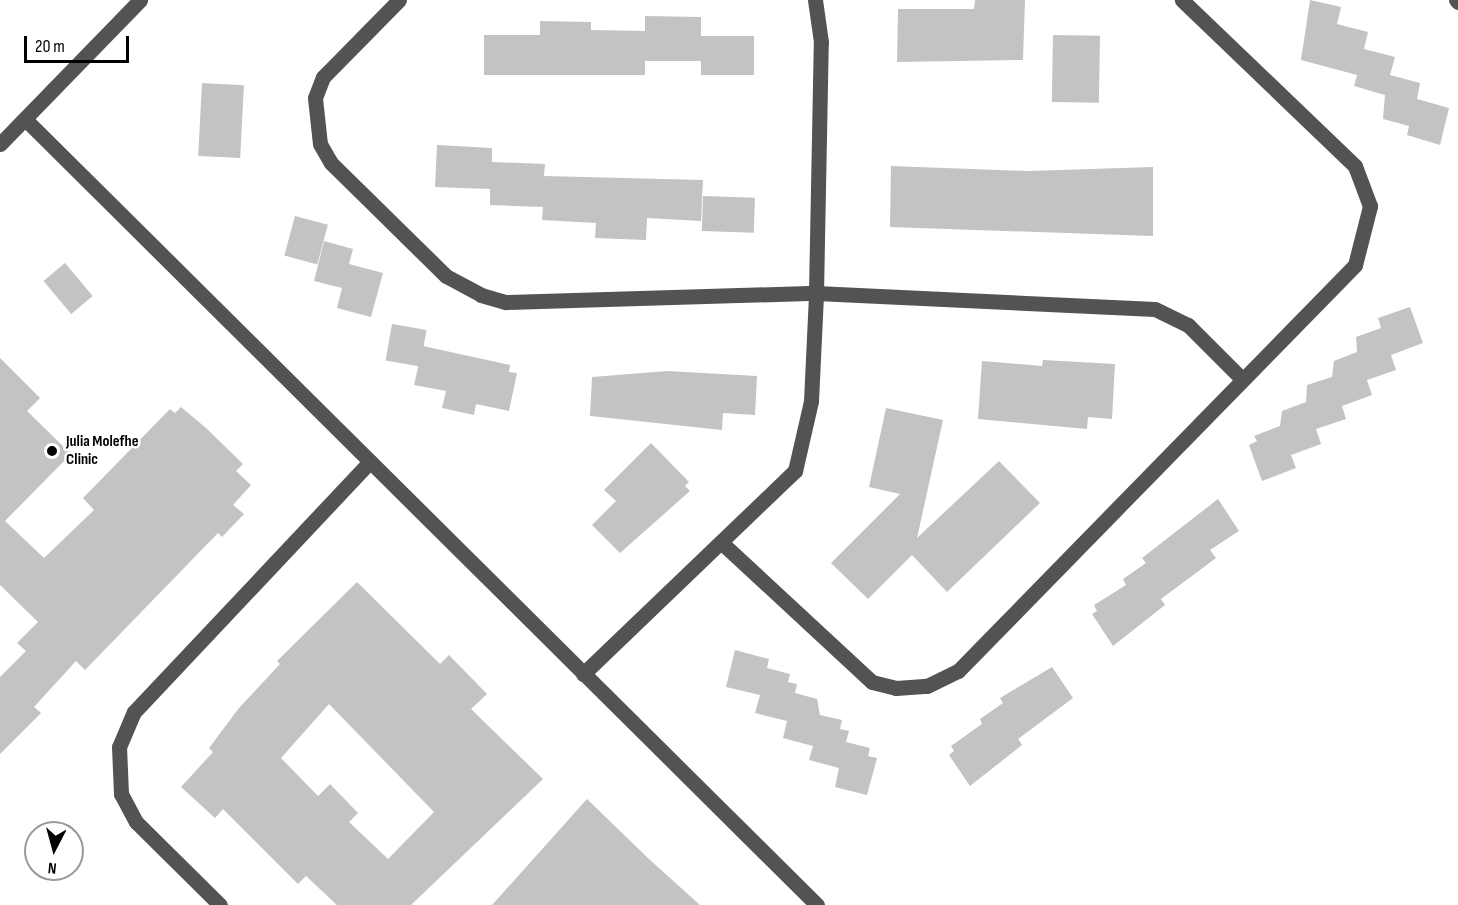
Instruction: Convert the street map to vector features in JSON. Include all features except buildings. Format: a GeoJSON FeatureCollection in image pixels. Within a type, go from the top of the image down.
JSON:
{"type":"FeatureCollection","features":[{"type":"Feature","properties":{"kind":"street"},"geometry":{"type":"LineString","coordinates":[[0,144],[140,0]]}},
{"type":"Feature","properties":{"kind":"street"},"geometry":{"type":"LineString","coordinates":[[399,0],[323,77],[315,98],[320,144],[331,163],[446,276],[506,302],[816,293],[1155,309],[1188,325],[1242,380]]}},
{"type":"Feature","properties":{"kind":"street"},"geometry":{"type":"LineString","coordinates":[[583,674],[723,544],[795,471],[811,401],[816,293],[821,42],[815,0]]}},
{"type":"Feature","properties":{"kind":"street"},"geometry":{"type":"LineString","coordinates":[[723,544],[872,682],[896,688],[927,686],[958,671],[1355,265],[1370,206],[1356,166],[1182,0]]}},
{"type":"Feature","properties":{"kind":"street"},"geometry":{"type":"LineString","coordinates":[[25,118],[817,905]]}},
{"type":"Feature","properties":{"kind":"street"},"geometry":{"type":"LineString","coordinates":[[220,905],[136,822],[121,794],[119,747],[134,712],[370,462]]}},
{"type":"Feature","properties":{"kind":"place","name":"Julia Molefhe Clinic"},"geometry":{"type":"Point","coordinates":[52,451]}}]}
